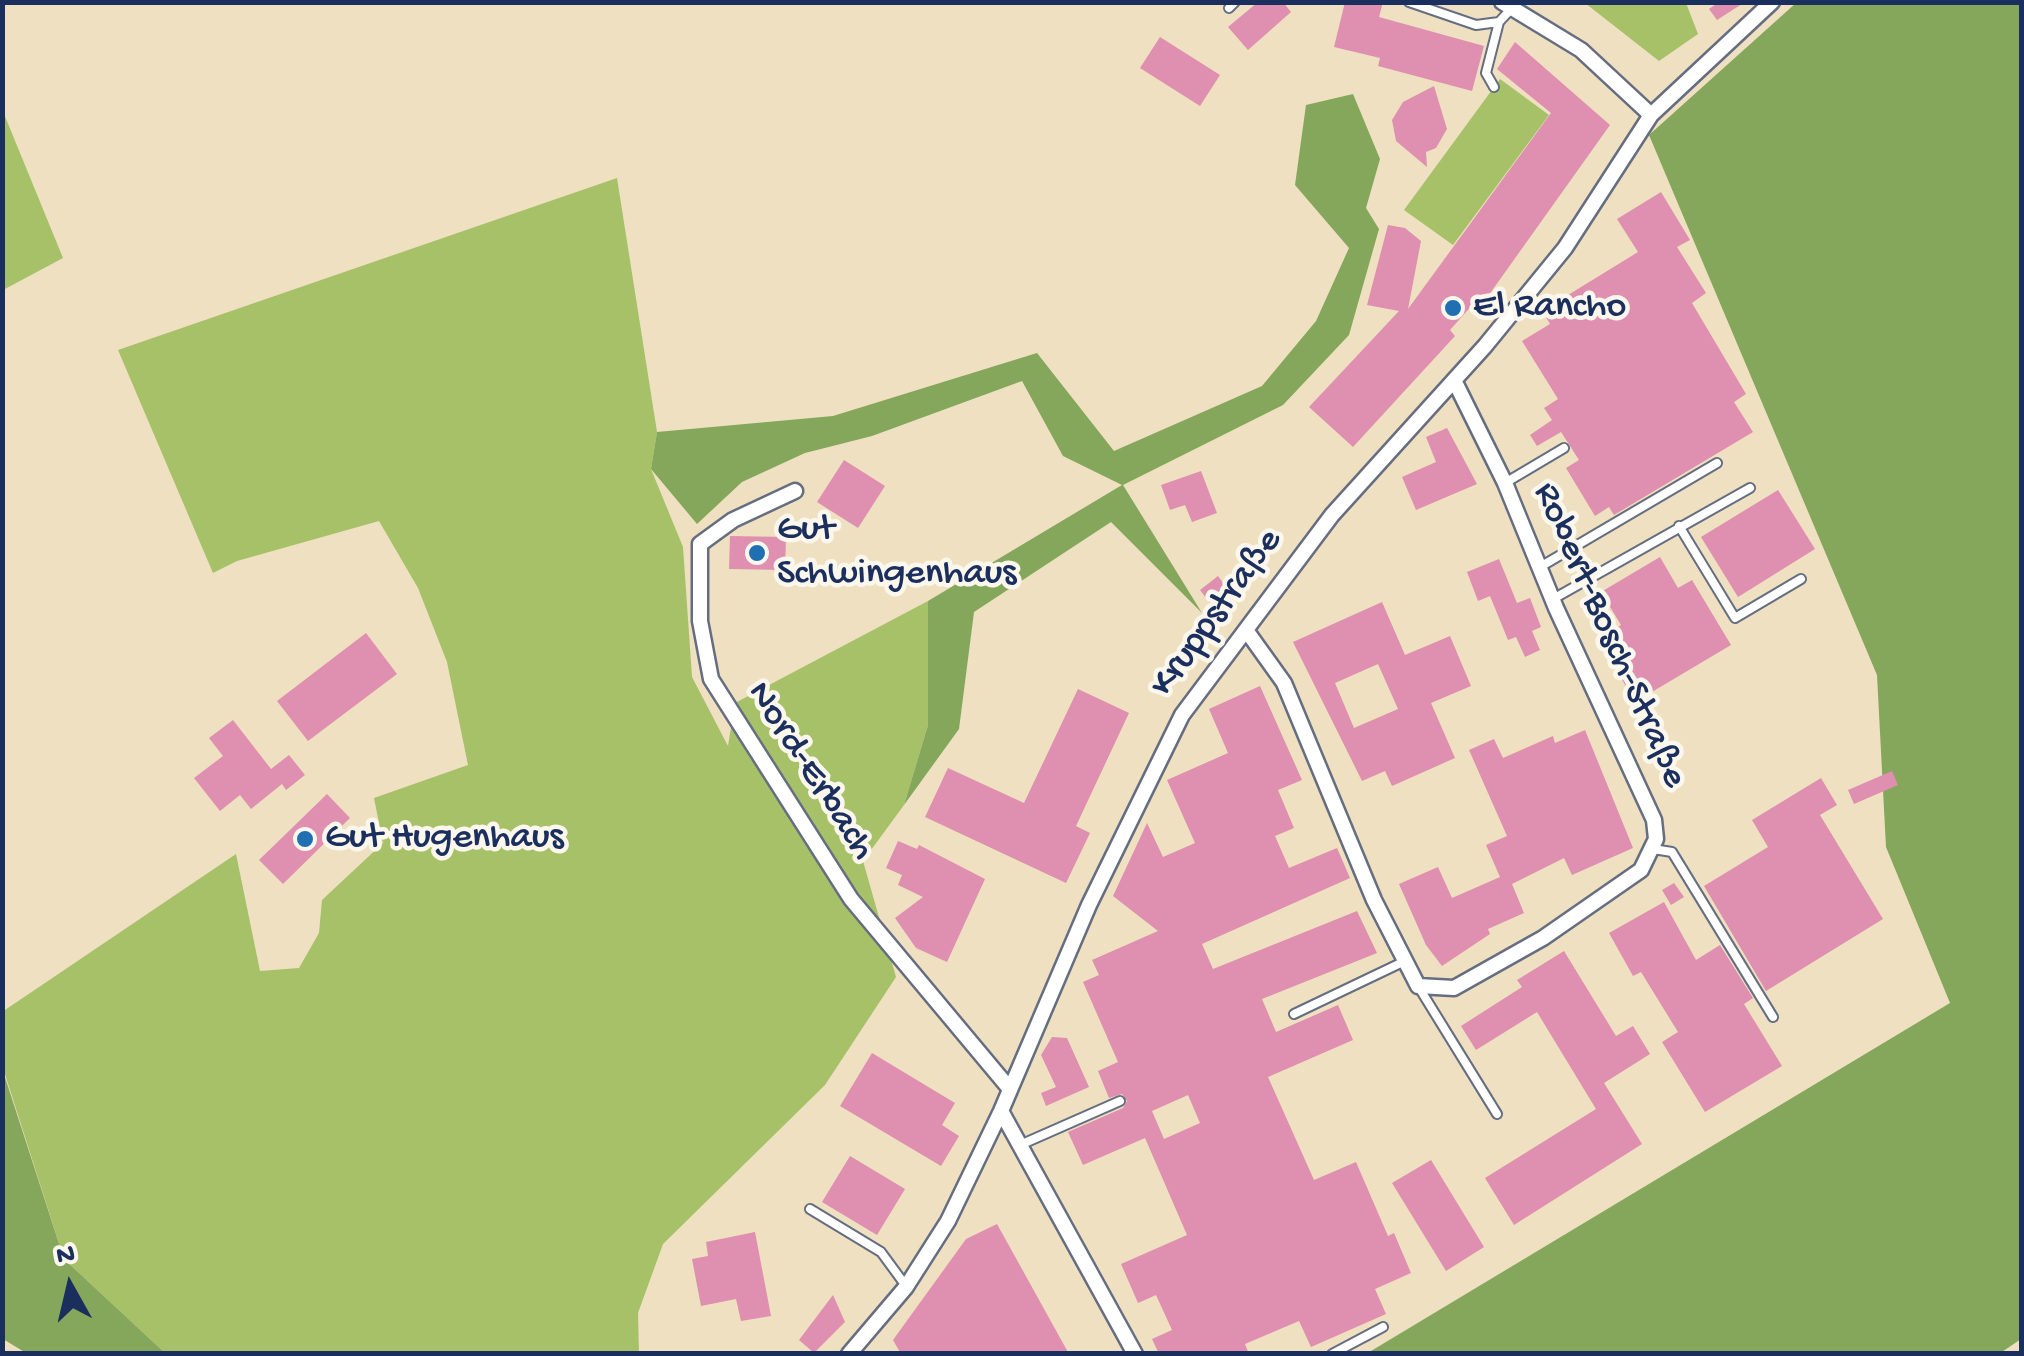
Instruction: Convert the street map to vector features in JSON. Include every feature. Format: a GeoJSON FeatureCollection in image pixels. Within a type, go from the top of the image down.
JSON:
{"type":"FeatureCollection","features":[{"type":"Feature","properties":{"kind":"street","name":"Kruppstraße"},"geometry":{"type":"LineString","coordinates":[[849,1354],[906,1287],[948,1221],[1170,737],[1332,515],[1454,380],[1565,248],[1651,115],[1772,2]]}},
{"type":"Feature","properties":{"kind":"street"},"geometry":{"type":"LineString","coordinates":[[1508,5],[1581,50],[1651,115]]}},
{"type":"Feature","properties":{"kind":"street","name":"Robert-Bosch-Straße"},"geometry":{"type":"LineString","coordinates":[[1418,986],[1454,988],[1543,938],[1642,870],[1654,849],[1654,820],[1553,600],[1505,483],[1454,380]]}},
{"type":"Feature","properties":{"kind":"street","name":"Nord-Erbach"},"geometry":{"type":"LineString","coordinates":[[795,491],[732,520],[700,544],[700,621],[711,678],[851,900],[1009,1088]]}},
{"type":"Feature","properties":{"kind":"street"},"geometry":{"type":"LineString","coordinates":[[1246,630],[1284,682],[1374,900],[1418,986]]}},
{"type":"Feature","properties":{"kind":"street"},"geometry":{"type":"LineString","coordinates":[[1001,1111],[1134,1354]]}},
{"type":"Feature","properties":{"kind":"lane"},"geometry":{"type":"LineString","coordinates":[[1409,2],[1476,25],[1499,22]]}},
{"type":"Feature","properties":{"kind":"lane"},"geometry":{"type":"LineString","coordinates":[[1494,88],[1486,72],[1499,22],[1508,5]]}},
{"type":"Feature","properties":{"kind":"lane"},"geometry":{"type":"LineString","coordinates":[[1505,483],[1564,448]]}},
{"type":"Feature","properties":{"kind":"lane"},"geometry":{"type":"LineString","coordinates":[[1540,568],[1717,463]]}},
{"type":"Feature","properties":{"kind":"lane"},"geometry":{"type":"LineString","coordinates":[[1553,600],[1750,488]]}},
{"type":"Feature","properties":{"kind":"lane"},"geometry":{"type":"LineString","coordinates":[[1679,526],[1734,618],[1801,579]]}},
{"type":"Feature","properties":{"kind":"lane"},"geometry":{"type":"LineString","coordinates":[[1654,849],[1672,852],[1773,1018]]}},
{"type":"Feature","properties":{"kind":"lane"},"geometry":{"type":"LineString","coordinates":[[1294,1014],[1405,961]]}},
{"type":"Feature","properties":{"kind":"lane"},"geometry":{"type":"LineString","coordinates":[[1418,986],[1497,1114]]}},
{"type":"Feature","properties":{"kind":"lane"},"geometry":{"type":"LineString","coordinates":[[1020,1145],[1120,1101]]}},
{"type":"Feature","properties":{"kind":"lane"},"geometry":{"type":"LineString","coordinates":[[810,1210],[881,1252],[906,1287]]}},
{"type":"Feature","properties":{"kind":"lane"},"geometry":{"type":"LineString","coordinates":[[1332,1354],[1384,1327]]}},
{"type":"Feature","properties":{"kind":"green space"},"geometry":{"type":"Polygon","coordinates":[[[1585,3],[1686,3],[1698,34],[1659,61],[1585,3]]]}},
{"type":"Feature","properties":{"kind":"green space"},"geometry":{"type":"Polygon","coordinates":[[[1796,3],[2021,3],[2021,1339],[1999,1354],[1366,1354],[1950,1003],[1886,847],[1877,675],[1649,135],[1796,3]]]}},
{"type":"Feature","properties":{"kind":"green space"},"geometry":{"type":"Polygon","coordinates":[[[1500,79],[1549,115],[1453,245],[1404,210],[1500,79]]]}},
{"type":"Feature","properties":{"kind":"green space"},"geometry":{"type":"Polygon","coordinates":[[[1353,94],[1380,159],[1366,208],[1379,229],[1349,335],[1283,405],[1123,485],[1202,613],[1111,522],[974,612],[959,729],[904,805],[928,725],[928,601],[1122,485],[1063,456],[1022,381],[872,436],[805,453],[742,482],[697,524],[651,469],[657,432],[833,416],[1037,353],[1114,451],[1262,386],[1316,321],[1349,248],[1295,185],[1306,105],[1353,94]]]}},
{"type":"Feature","properties":{"kind":"green space"},"geometry":{"type":"Polygon","coordinates":[[[2,109],[63,258],[3,290],[2,290],[2,109]]]}},
{"type":"Feature","properties":{"kind":"green space"},"geometry":{"type":"Polygon","coordinates":[[[617,178],[657,432],[651,469],[683,547],[692,677],[728,746],[735,703],[928,601],[928,725],[904,805],[863,861],[896,977],[825,1085],[663,1244],[638,1313],[639,1353],[165,1353],[64,1259],[3,1068],[2,1012],[236,854],[260,971],[299,968],[319,933],[322,900],[383,843],[374,798],[468,765],[447,662],[418,588],[379,521],[237,561],[213,573],[118,350],[617,178]]]}},
{"type":"Feature","properties":{"kind":"green space"},"geometry":{"type":"Polygon","coordinates":[[[2,1068],[64,1259],[165,1353],[26,1353],[3,1339],[2,1068]]]}},
{"type":"Feature","properties":{"kind":"building"},"geometry":{"type":"Polygon","coordinates":[[[1258,2],[1283,2],[1291,12],[1248,50],[1228,27],[1258,2]]]}},
{"type":"Feature","properties":{"kind":"building"},"geometry":{"type":"Polygon","coordinates":[[[1345,2],[1383,2],[1379,17],[1484,46],[1472,91],[1378,66],[1380,58],[1334,47],[1345,2]]]}},
{"type":"Feature","properties":{"kind":"building"},"geometry":{"type":"Polygon","coordinates":[[[1719,2],[1745,2],[1717,20],[1709,9],[1719,2]]]}},
{"type":"Feature","properties":{"kind":"building"},"geometry":{"type":"Polygon","coordinates":[[[1160,37],[1220,75],[1200,106],[1140,68],[1160,37]]]}},
{"type":"Feature","properties":{"kind":"building"},"geometry":{"type":"Polygon","coordinates":[[[1515,42],[1610,125],[1481,306],[1475,302],[1450,330],[1455,336],[1353,447],[1309,407],[1399,311],[1367,305],[1388,225],[1405,228],[1421,241],[1408,309],[1551,113],[1497,69],[1515,42]]]}},
{"type":"Feature","properties":{"kind":"building"},"geometry":{"type":"Polygon","coordinates":[[[1434,86],[1447,129],[1436,148],[1426,152],[1427,167],[1396,141],[1392,120],[1403,102],[1434,86]]]}},
{"type":"Feature","properties":{"kind":"building"},"geometry":{"type":"Polygon","coordinates":[[[1661,192],[1690,240],[1677,247],[1706,293],[1692,303],[1746,394],[1734,402],[1753,432],[1614,515],[1609,507],[1595,516],[1566,468],[1579,460],[1561,432],[1537,446],[1530,435],[1552,420],[1544,408],[1558,399],[1522,341],[1550,324],[1542,311],[1638,252],[1617,219],[1661,192]]]}},
{"type":"Feature","properties":{"kind":"building"},"geometry":{"type":"Polygon","coordinates":[[[1447,428],[1477,484],[1416,510],[1402,477],[1436,462],[1426,437],[1447,428]]]}},
{"type":"Feature","properties":{"kind":"building"},"geometry":{"type":"Polygon","coordinates":[[[844,460],[885,486],[858,528],[817,502],[844,460]]]}},
{"type":"Feature","properties":{"kind":"building"},"geometry":{"type":"Polygon","coordinates":[[[1201,471],[1217,513],[1192,522],[1185,505],[1170,510],[1161,485],[1201,471]]]}},
{"type":"Feature","properties":{"kind":"building"},"geometry":{"type":"Polygon","coordinates":[[[1778,490],[1815,549],[1738,597],[1701,537],[1778,490]]]}},
{"type":"Feature","properties":{"kind":"building","name":"Gut Schwingenhaus"},"geometry":{"type":"Polygon","coordinates":[[[730,536],[786,537],[785,570],[729,569],[730,536]]]}},
{"type":"Feature","properties":{"kind":"building"},"geometry":{"type":"Polygon","coordinates":[[[1660,557],[1678,588],[1692,580],[1731,645],[1635,702],[1598,638],[1621,625],[1601,592],[1660,557]]]}},
{"type":"Feature","properties":{"kind":"building"},"geometry":{"type":"Polygon","coordinates":[[[1499,559],[1517,603],[1530,598],[1541,627],[1532,631],[1540,650],[1525,657],[1516,637],[1508,640],[1490,596],[1478,601],[1467,572],[1499,559]]]}},
{"type":"Feature","properties":{"kind":"building"},"geometry":{"type":"Polygon","coordinates":[[[1218,576],[1235,599],[1217,613],[1200,590],[1218,576]]]}},
{"type":"Feature","properties":{"kind":"building"},"geometry":{"type":"Polygon","coordinates":[[[1382,602],[1405,655],[1450,636],[1471,686],[1431,703],[1455,758],[1392,786],[1385,771],[1362,781],[1293,642],[1382,602]],[[1378,664],[1335,683],[1354,728],[1398,709],[1378,664]]]}},
{"type":"Feature","properties":{"kind":"building"},"geometry":{"type":"Polygon","coordinates":[[[366,633],[397,674],[308,741],[277,701],[366,633]]]}},
{"type":"Feature","properties":{"kind":"building"},"geometry":{"type":"Polygon","coordinates":[[[1260,686],[1302,780],[1278,790],[1294,828],[1275,836],[1289,868],[1337,848],[1350,878],[1202,944],[1213,969],[1357,911],[1377,953],[1262,999],[1276,1032],[1338,1005],[1353,1040],[1268,1077],[1314,1180],[1356,1162],[1388,1236],[1394,1233],[1411,1273],[1375,1289],[1386,1314],[1311,1347],[1299,1321],[1245,1344],[1249,1354],[1159,1354],[1152,1339],[1172,1330],[1156,1295],[1138,1303],[1121,1264],[1187,1235],[1145,1138],[1083,1165],[1068,1132],[1123,1108],[1127,1101],[1122,1094],[1109,1098],[1098,1071],[1118,1062],[1083,982],[1099,975],[1092,960],[1158,931],[1113,896],[1147,823],[1163,857],[1195,843],[1167,780],[1228,753],[1209,709],[1260,686]],[[1188,1095],[1152,1111],[1164,1139],[1200,1123],[1188,1095]]]}},
{"type":"Feature","properties":{"kind":"building"},"geometry":{"type":"Polygon","coordinates":[[[1078,689],[1129,713],[1076,826],[1090,833],[1066,883],[925,817],[948,768],[1024,803],[1078,689]]]}},
{"type":"Feature","properties":{"kind":"building"},"geometry":{"type":"Polygon","coordinates":[[[233,720],[271,769],[289,755],[305,775],[286,790],[282,784],[251,809],[240,795],[220,811],[194,778],[223,756],[209,738],[233,720]]]}},
{"type":"Feature","properties":{"kind":"building"},"geometry":{"type":"Polygon","coordinates":[[[1585,730],[1633,848],[1572,875],[1564,858],[1512,884],[1524,913],[1488,929],[1490,934],[1442,966],[1426,945],[1399,884],[1438,867],[1452,898],[1500,877],[1486,845],[1507,836],[1469,750],[1494,739],[1503,758],[1553,736],[1555,743],[1585,730]]]}},
{"type":"Feature","properties":{"kind":"building"},"geometry":{"type":"Polygon","coordinates":[[[1892,771],[1898,785],[1854,804],[1848,790],[1892,771]]]}},
{"type":"Feature","properties":{"kind":"building"},"geometry":{"type":"Polygon","coordinates":[[[1821,778],[1837,805],[1820,815],[1883,919],[1766,991],[1704,886],[1768,847],[1752,820],[1821,778]]]}},
{"type":"Feature","properties":{"kind":"building","name":"Gut Hugenhaus"},"geometry":{"type":"Polygon","coordinates":[[[327,794],[350,818],[283,884],[259,860],[327,794]]]}},
{"type":"Feature","properties":{"kind":"building"},"geometry":{"type":"Polygon","coordinates":[[[898,841],[917,849],[919,845],[985,879],[947,962],[916,948],[895,918],[923,897],[898,885],[902,875],[886,868],[898,841]]]}},
{"type":"Feature","properties":{"kind":"building"},"geometry":{"type":"Polygon","coordinates":[[[1674,883],[1684,897],[1671,905],[1662,890],[1674,883]]]}},
{"type":"Feature","properties":{"kind":"building"},"geometry":{"type":"Polygon","coordinates":[[[1664,902],[1696,960],[1720,945],[1753,998],[1744,1004],[1782,1066],[1705,1112],[1662,1042],[1678,1032],[1641,972],[1633,976],[1609,933],[1664,902]]]}},
{"type":"Feature","properties":{"kind":"building"},"geometry":{"type":"Polygon","coordinates":[[[1564,951],[1616,1036],[1633,1026],[1650,1054],[1604,1083],[1642,1144],[1514,1225],[1485,1178],[1596,1109],[1537,1012],[1476,1050],[1461,1026],[1522,987],[1517,980],[1564,951]]]}},
{"type":"Feature","properties":{"kind":"building"},"geometry":{"type":"Polygon","coordinates":[[[1052,1037],[1067,1038],[1089,1087],[1046,1106],[1041,1093],[1056,1087],[1041,1055],[1052,1037]]]}},
{"type":"Feature","properties":{"kind":"building"},"geometry":{"type":"Polygon","coordinates":[[[872,1053],[955,1103],[942,1125],[959,1136],[941,1166],[840,1106],[872,1053]]]}},
{"type":"Feature","properties":{"kind":"building"},"geometry":{"type":"Polygon","coordinates":[[[850,1156],[905,1189],[877,1235],[822,1202],[850,1156]]]}},
{"type":"Feature","properties":{"kind":"building"},"geometry":{"type":"Polygon","coordinates":[[[1431,1160],[1484,1247],[1446,1271],[1392,1183],[1431,1160]]]}},
{"type":"Feature","properties":{"kind":"building"},"geometry":{"type":"Polygon","coordinates":[[[997,1224],[1069,1354],[901,1354],[893,1340],[966,1239],[997,1224]]]}},
{"type":"Feature","properties":{"kind":"building"},"geometry":{"type":"Polygon","coordinates":[[[755,1232],[771,1316],[741,1321],[736,1299],[701,1306],[692,1259],[708,1256],[706,1242],[755,1232]]]}},
{"type":"Feature","properties":{"kind":"building"},"geometry":{"type":"Polygon","coordinates":[[[833,1295],[845,1322],[814,1353],[799,1340],[833,1295]]]}},
{"type":"Feature","properties":{"kind":"place","name":"El Rancho"},"geometry":{"type":"Point","coordinates":[1453,308]}},
{"type":"Feature","properties":{"kind":"place","name":"Gut Schwingenhaus"},"geometry":{"type":"Point","coordinates":[757,553]}},
{"type":"Feature","properties":{"kind":"place","name":"Gut Hugenhaus"},"geometry":{"type":"Point","coordinates":[305,839]}}]}
